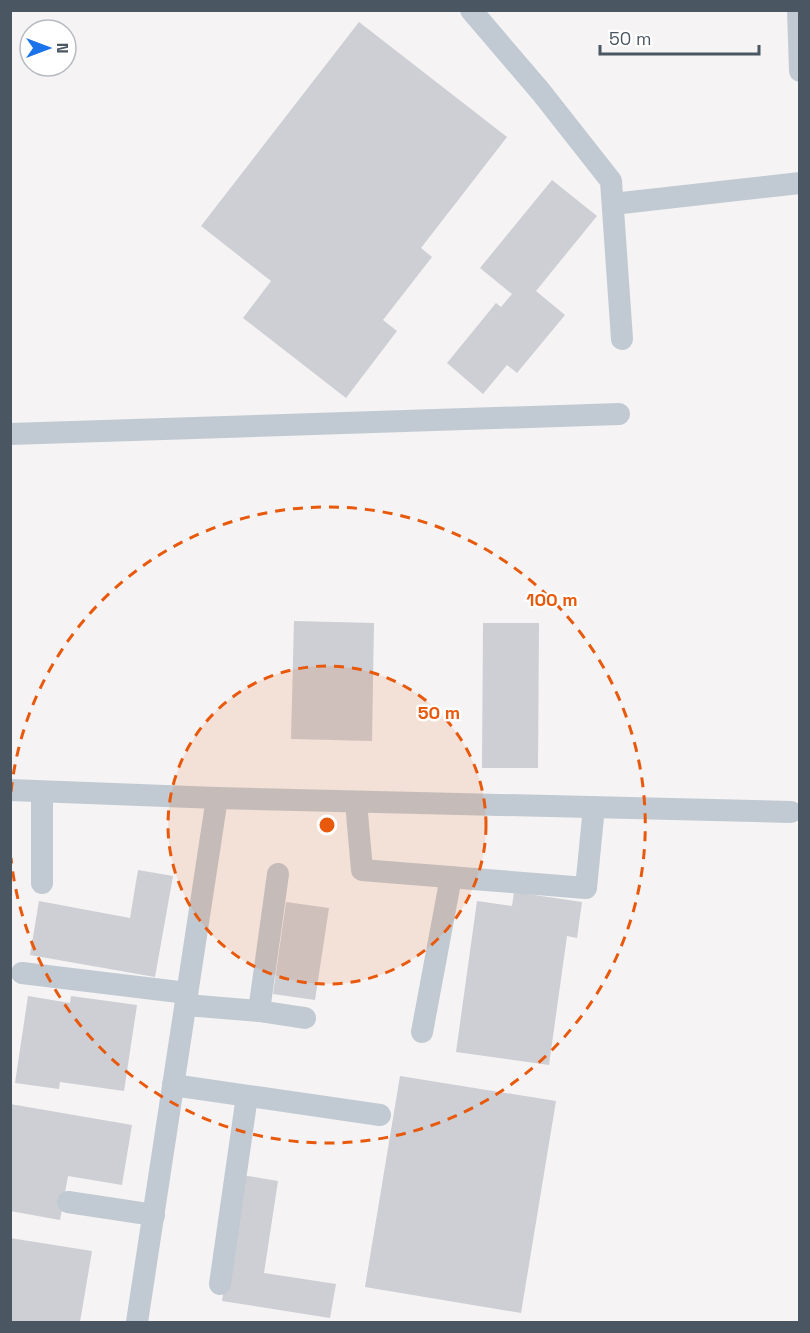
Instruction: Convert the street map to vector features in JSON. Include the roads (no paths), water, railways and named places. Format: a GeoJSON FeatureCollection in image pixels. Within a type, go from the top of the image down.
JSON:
{"type":"FeatureCollection","features":[{"type":"Feature","properties":{"kind":"lane"},"geometry":{"type":"LineString","coordinates":[[471,10],[542,92],[611,181],[622,339]]}},
{"type":"Feature","properties":{"kind":"lane"},"geometry":{"type":"LineString","coordinates":[[798,10],[800,71]]}},
{"type":"Feature","properties":{"kind":"lane"},"geometry":{"type":"LineString","coordinates":[[612,204],[800,183]]}},
{"type":"Feature","properties":{"kind":"lane"},"geometry":{"type":"LineString","coordinates":[[10,434],[619,414]]}},
{"type":"Feature","properties":{"kind":"lane"},"geometry":{"type":"LineString","coordinates":[[10,790],[356,802],[791,812]]}},
{"type":"Feature","properties":{"kind":"lane"},"geometry":{"type":"LineString","coordinates":[[42,792],[42,883]]}},
{"type":"Feature","properties":{"kind":"lane"},"geometry":{"type":"LineString","coordinates":[[137,1323],[217,798]]}},
{"type":"Feature","properties":{"kind":"lane"},"geometry":{"type":"LineString","coordinates":[[356,802],[362,870],[586,888],[594,807]]}},
{"type":"Feature","properties":{"kind":"lane"},"geometry":{"type":"LineString","coordinates":[[259,1011],[278,874]]}},
{"type":"Feature","properties":{"kind":"lane"},"geometry":{"type":"LineString","coordinates":[[422,1032],[451,877]]}},
{"type":"Feature","properties":{"kind":"lane"},"geometry":{"type":"LineString","coordinates":[[22,973],[304,1018]]}},
{"type":"Feature","properties":{"kind":"lane"},"geometry":{"type":"LineString","coordinates":[[173,1086],[380,1115]]}},
{"type":"Feature","properties":{"kind":"lane"},"geometry":{"type":"LineString","coordinates":[[220,1284],[247,1096]]}},
{"type":"Feature","properties":{"kind":"lane"},"geometry":{"type":"LineString","coordinates":[[68,1202],[154,1215]]}}]}
